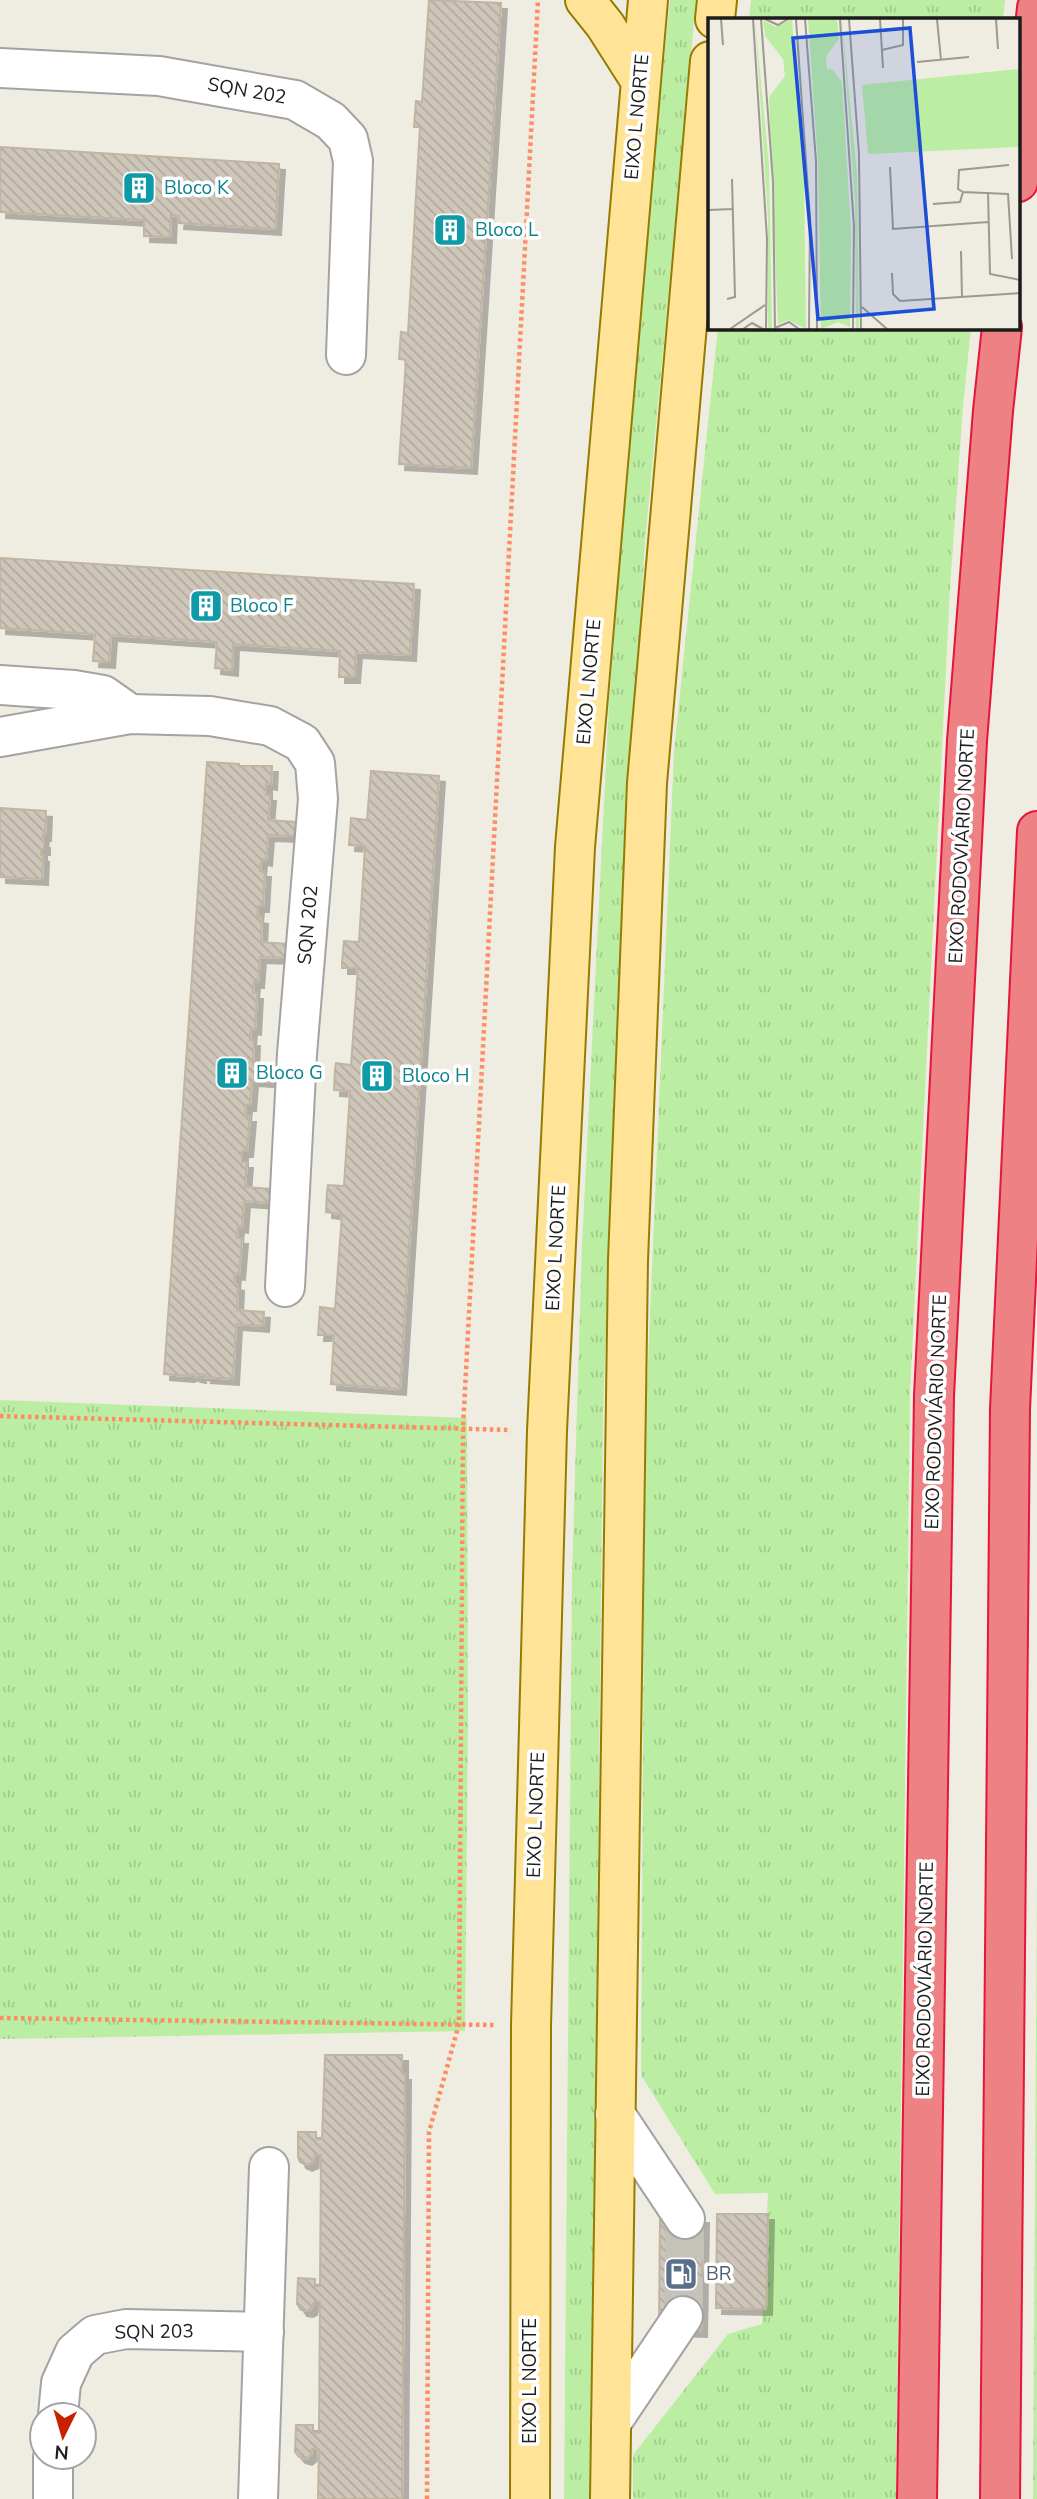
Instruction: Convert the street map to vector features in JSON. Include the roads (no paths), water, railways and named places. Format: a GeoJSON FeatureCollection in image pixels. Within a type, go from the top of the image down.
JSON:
{"type":"FeatureCollection","features":[{"type":"Feature","properties":{"kind":"highway"},"geometry":{"type":"LineString","coordinates":[[1020,164],[1037,8]]}},
{"type":"Feature","properties":{"kind":"highway","name":"EIXO RODOVIÁRIO NORTE"},"geometry":{"type":"LineString","coordinates":[[916,2499],[934,1396],[967,741],[1002,329]]}},
{"type":"Feature","properties":{"kind":"highway"},"geometry":{"type":"LineString","coordinates":[[1000,2499],[1010,1409],[1032,891],[1037,831]]}},
{"type":"Feature","properties":{"kind":"main road"},"geometry":{"type":"LineString","coordinates":[[585,0],[605,25],[640,80]]}},
{"type":"Feature","properties":{"kind":"main road","name":"EIXO L NORTE"},"geometry":{"type":"LineString","coordinates":[[530,2499],[531,2025],[547,1431],[575,847],[648,0]]}},
{"type":"Feature","properties":{"kind":"main road"},"geometry":{"type":"LineString","coordinates":[[715,18],[717,0]]}},
{"type":"Feature","properties":{"kind":"main road"},"geometry":{"type":"LineString","coordinates":[[610,2499],[628,1274],[647,783],[708,84]]}},
{"type":"Feature","properties":{"kind":"street","name":"SQN 202"},"geometry":{"type":"LineString","coordinates":[[0,68],[159,76],[235,88],[295,100],[331,121],[348,139],[353,161],[346,355]]}},
{"type":"Feature","properties":{"kind":"street"},"geometry":{"type":"LineString","coordinates":[[0,685],[74,690],[103,695],[130,714]]}},
{"type":"Feature","properties":{"kind":"street","name":"SQN 202"},"geometry":{"type":"LineString","coordinates":[[0,737],[130,714],[210,716],[270,726],[302,743],[315,764],[318,799],[297,1054],[285,1287]]}},
{"type":"Feature","properties":{"kind":"street"},"geometry":{"type":"LineString","coordinates":[[615,2115],[685,2219]]}},
{"type":"Feature","properties":{"kind":"street"},"geometry":{"type":"LineString","coordinates":[[258,2499],[269,2167]]}},
{"type":"Feature","properties":{"kind":"street"},"geometry":{"type":"LineString","coordinates":[[611,2423],[683,2316]]}},
{"type":"Feature","properties":{"kind":"street","name":"SQN 203"},"geometry":{"type":"LineString","coordinates":[[59,2401],[61,2383],[75,2352],[95,2335],[126,2329],[264,2332]]}},
{"type":"Feature","properties":{"kind":"street"},"geometry":{"type":"LineString","coordinates":[[53,2471],[53,2499]]}},
{"type":"Feature","properties":{"kind":"tunnel"},"geometry":{"type":"LineString","coordinates":[[683,2316],[685,2219]]}},
{"type":"Feature","properties":{"kind":"place","name":"Bloco K"},"geometry":{"type":"Point","coordinates":[139,188]}},
{"type":"Feature","properties":{"kind":"place","name":"Bloco L"},"geometry":{"type":"Point","coordinates":[450,230]}},
{"type":"Feature","properties":{"kind":"place","name":"Bloco F"},"geometry":{"type":"Point","coordinates":[206,606]}},
{"type":"Feature","properties":{"kind":"place","name":"Bloco G"},"geometry":{"type":"Point","coordinates":[232,1073]}},
{"type":"Feature","properties":{"kind":"place","name":"Bloco H"},"geometry":{"type":"Point","coordinates":[377,1076]}},
{"type":"Feature","properties":{"kind":"place","name":"BR"},"geometry":{"type":"Point","coordinates":[681,2274]}}]}
